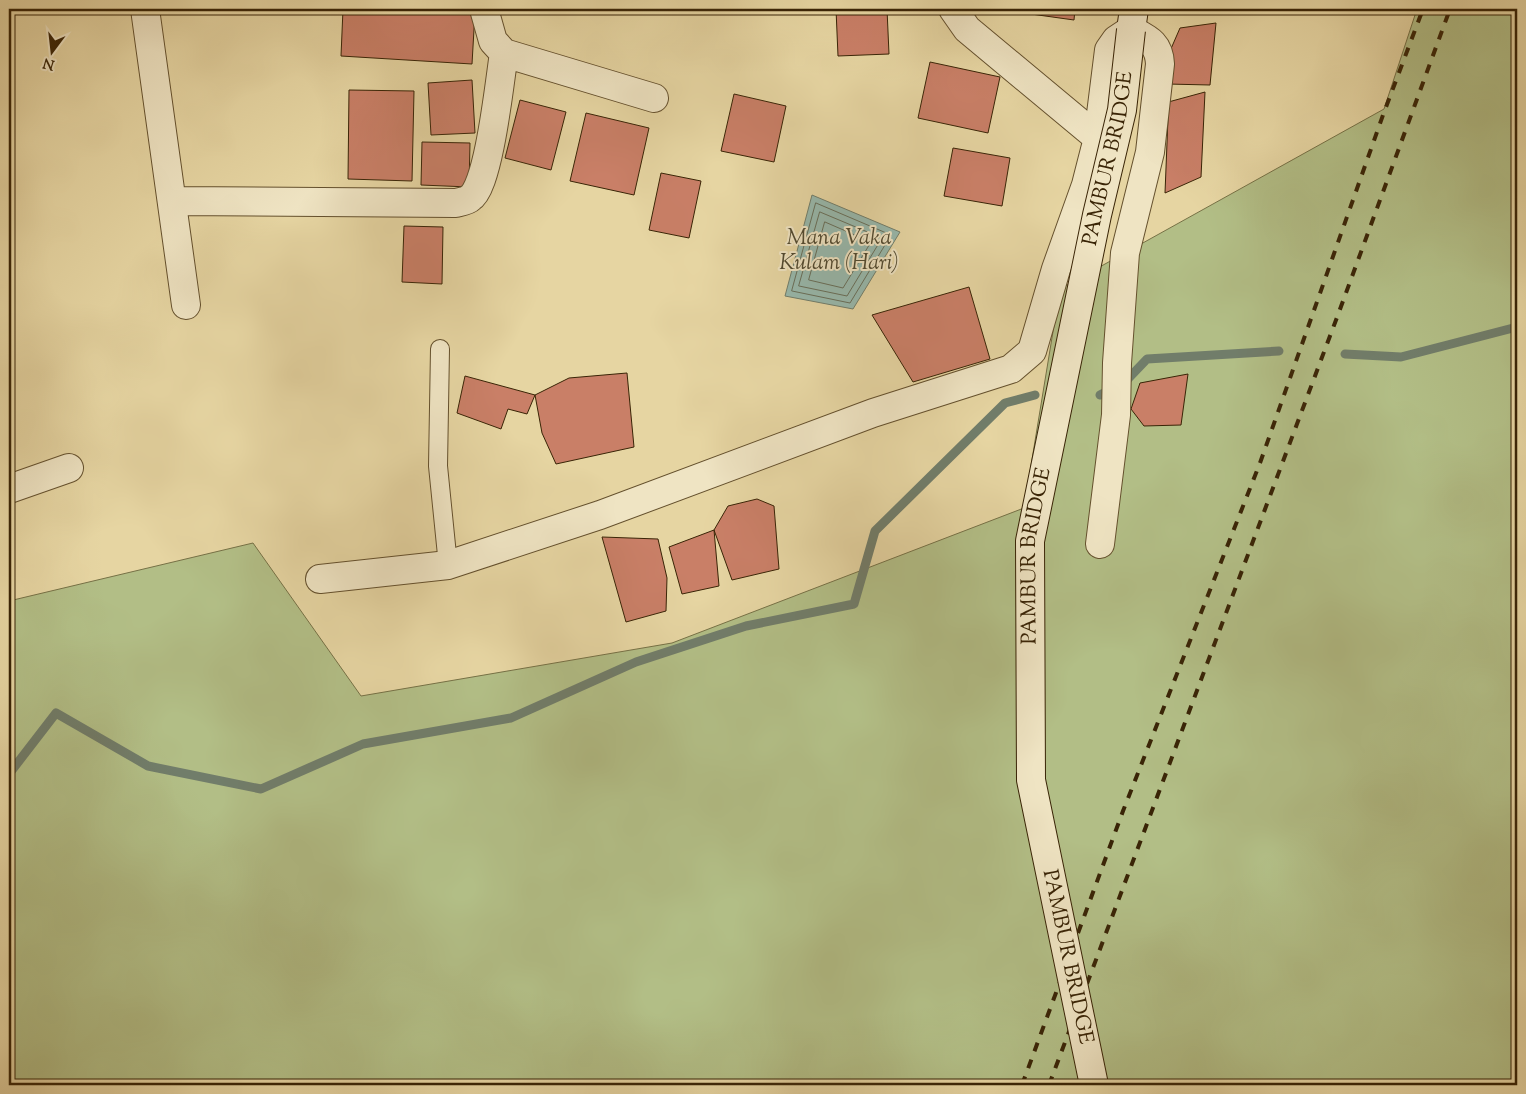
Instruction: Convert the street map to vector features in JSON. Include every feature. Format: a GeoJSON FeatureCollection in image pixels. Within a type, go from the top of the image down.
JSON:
{"type":"FeatureCollection","features":[{"type":"Feature","properties":{"kind":"street"},"geometry":{"type":"LineString","coordinates":[[145,9],[186,305]]}},
{"type":"Feature","properties":{"kind":"street"},"geometry":{"type":"LineString","coordinates":[[484,9],[493,41],[504,52],[654,98]]}},
{"type":"Feature","properties":{"kind":"street"},"geometry":{"type":"LineString","coordinates":[[953,9],[967,29],[1098,138]]}},
{"type":"Feature","properties":{"kind":"street"},"geometry":{"type":"LineString","coordinates":[[320,579],[448,565],[600,515],[873,413],[1011,369],[1032,351],[1056,270],[1086,185],[1098,138],[1109,50],[1132,19],[1153,41],[1160,53],[1160,64],[1150,152],[1125,253],[1117,363],[1116,416],[1100,544]]}},
{"type":"Feature","properties":{"kind":"street","name":"PAMBUR BRIDGE"},"geometry":{"type":"LineString","coordinates":[[1094,1085],[1031,780],[1030,541],[1097,215],[1122,110],[1132,19]]}},
{"type":"Feature","properties":{"kind":"street"},"geometry":{"type":"LineString","coordinates":[[172,201],[456,203],[471,198],[480,186],[486,166],[504,52]]}},
{"type":"Feature","properties":{"kind":"street"},"geometry":{"type":"LineString","coordinates":[[9,490],[69,468]]}},
{"type":"Feature","properties":{"kind":"lane"},"geometry":{"type":"LineString","coordinates":[[440,349],[438,466],[448,565]]}},
{"type":"Feature","properties":{"kind":"green space"},"geometry":{"type":"Polygon","coordinates":[[[1417,9],[1517,9],[1517,1085],[9,1085],[9,601],[253,543],[361,696],[672,643],[1024,508],[1060,289],[1384,109],[1417,9]]]}},
{"type":"Feature","properties":{"kind":"water","name":"Mana Vaka Kulam (Hari)"},"geometry":{"type":"Polygon","coordinates":[[[812,195],[900,232],[853,309],[785,296],[812,195]]]}},
{"type":"Feature","properties":{"kind":"building"},"geometry":{"type":"Polygon","coordinates":[[[343,9],[415,9],[475,12],[472,64],[341,56],[343,9]]]}},
{"type":"Feature","properties":{"kind":"building"},"geometry":{"type":"Polygon","coordinates":[[[836,9],[887,9],[889,54],[838,56],[836,9]]]}},
{"type":"Feature","properties":{"kind":"building"},"geometry":{"type":"Polygon","coordinates":[[[1032,9],[1075,9],[1074,20],[1031,14],[1032,9]]]}},
{"type":"Feature","properties":{"kind":"building"},"geometry":{"type":"Polygon","coordinates":[[[1216,23],[1210,85],[1167,84],[1170,51],[1180,28],[1216,23]]]}},
{"type":"Feature","properties":{"kind":"building"},"geometry":{"type":"Polygon","coordinates":[[[930,62],[1000,77],[988,133],[918,118],[930,62]]]}},
{"type":"Feature","properties":{"kind":"building"},"geometry":{"type":"Polygon","coordinates":[[[472,80],[475,133],[431,135],[428,83],[472,80]]]}},
{"type":"Feature","properties":{"kind":"building"},"geometry":{"type":"Polygon","coordinates":[[[349,90],[414,91],[412,181],[348,179],[349,90]]]}},
{"type":"Feature","properties":{"kind":"building"},"geometry":{"type":"Polygon","coordinates":[[[1205,92],[1201,177],[1165,193],[1168,118],[1161,104],[1205,92]]]}},
{"type":"Feature","properties":{"kind":"building"},"geometry":{"type":"Polygon","coordinates":[[[734,94],[786,106],[774,162],[721,151],[734,94]]]}},
{"type":"Feature","properties":{"kind":"building"},"geometry":{"type":"Polygon","coordinates":[[[520,100],[566,112],[551,170],[505,158],[520,100]]]}},
{"type":"Feature","properties":{"kind":"building"},"geometry":{"type":"Polygon","coordinates":[[[586,113],[649,128],[634,195],[570,181],[586,113]]]}},
{"type":"Feature","properties":{"kind":"building"},"geometry":{"type":"Polygon","coordinates":[[[422,142],[470,143],[469,187],[421,185],[422,142]]]}},
{"type":"Feature","properties":{"kind":"building"},"geometry":{"type":"Polygon","coordinates":[[[953,148],[1010,158],[1002,206],[944,196],[953,148]]]}},
{"type":"Feature","properties":{"kind":"building"},"geometry":{"type":"Polygon","coordinates":[[[661,173],[701,181],[689,238],[649,230],[661,173]]]}},
{"type":"Feature","properties":{"kind":"building"},"geometry":{"type":"Polygon","coordinates":[[[404,226],[443,227],[442,284],[402,282],[404,226]]]}},
{"type":"Feature","properties":{"kind":"building"},"geometry":{"type":"Polygon","coordinates":[[[969,287],[990,359],[913,382],[872,315],[969,287]]]}},
{"type":"Feature","properties":{"kind":"building"},"geometry":{"type":"Polygon","coordinates":[[[627,373],[634,447],[556,464],[542,433],[535,395],[569,378],[627,373]]]}},
{"type":"Feature","properties":{"kind":"building"},"geometry":{"type":"Polygon","coordinates":[[[1188,374],[1181,425],[1144,426],[1131,409],[1140,383],[1188,374]]]}},
{"type":"Feature","properties":{"kind":"building"},"geometry":{"type":"Polygon","coordinates":[[[465,376],[535,395],[527,414],[508,409],[501,429],[457,413],[465,376]]]}},
{"type":"Feature","properties":{"kind":"building"},"geometry":{"type":"Polygon","coordinates":[[[757,499],[774,506],[779,569],[732,580],[714,530],[728,506],[757,499]]]}},
{"type":"Feature","properties":{"kind":"building"},"geometry":{"type":"Polygon","coordinates":[[[714,530],[719,586],[682,594],[669,547],[714,530]]]}},
{"type":"Feature","properties":{"kind":"building"},"geometry":{"type":"Polygon","coordinates":[[[602,537],[658,539],[667,578],[666,611],[626,622],[602,537]]]}},
{"type":"Feature","properties":{"kind":"waterway"},"geometry":{"type":"LineString","coordinates":[[1345,354],[1401,357],[1517,327]]}},
{"type":"Feature","properties":{"kind":"waterway"},"geometry":{"type":"LineString","coordinates":[[1100,395],[1125,382],[1147,359],[1279,351]]}},
{"type":"Feature","properties":{"kind":"waterway"},"geometry":{"type":"LineString","coordinates":[[9,774],[56,713],[148,766],[261,789],[363,744],[511,718],[636,662],[746,626],[854,604],[875,531],[1005,403],[1035,395]]}},
{"type":"Feature","properties":{"kind":"railway"},"geometry":{"type":"LineString","coordinates":[[1022,1085],[1123,811],[1260,463],[1383,115],[1423,9]]}},
{"type":"Feature","properties":{"kind":"railway"},"geometry":{"type":"LineString","coordinates":[[1049,1085],[1339,312],[1450,9]]}}]}
